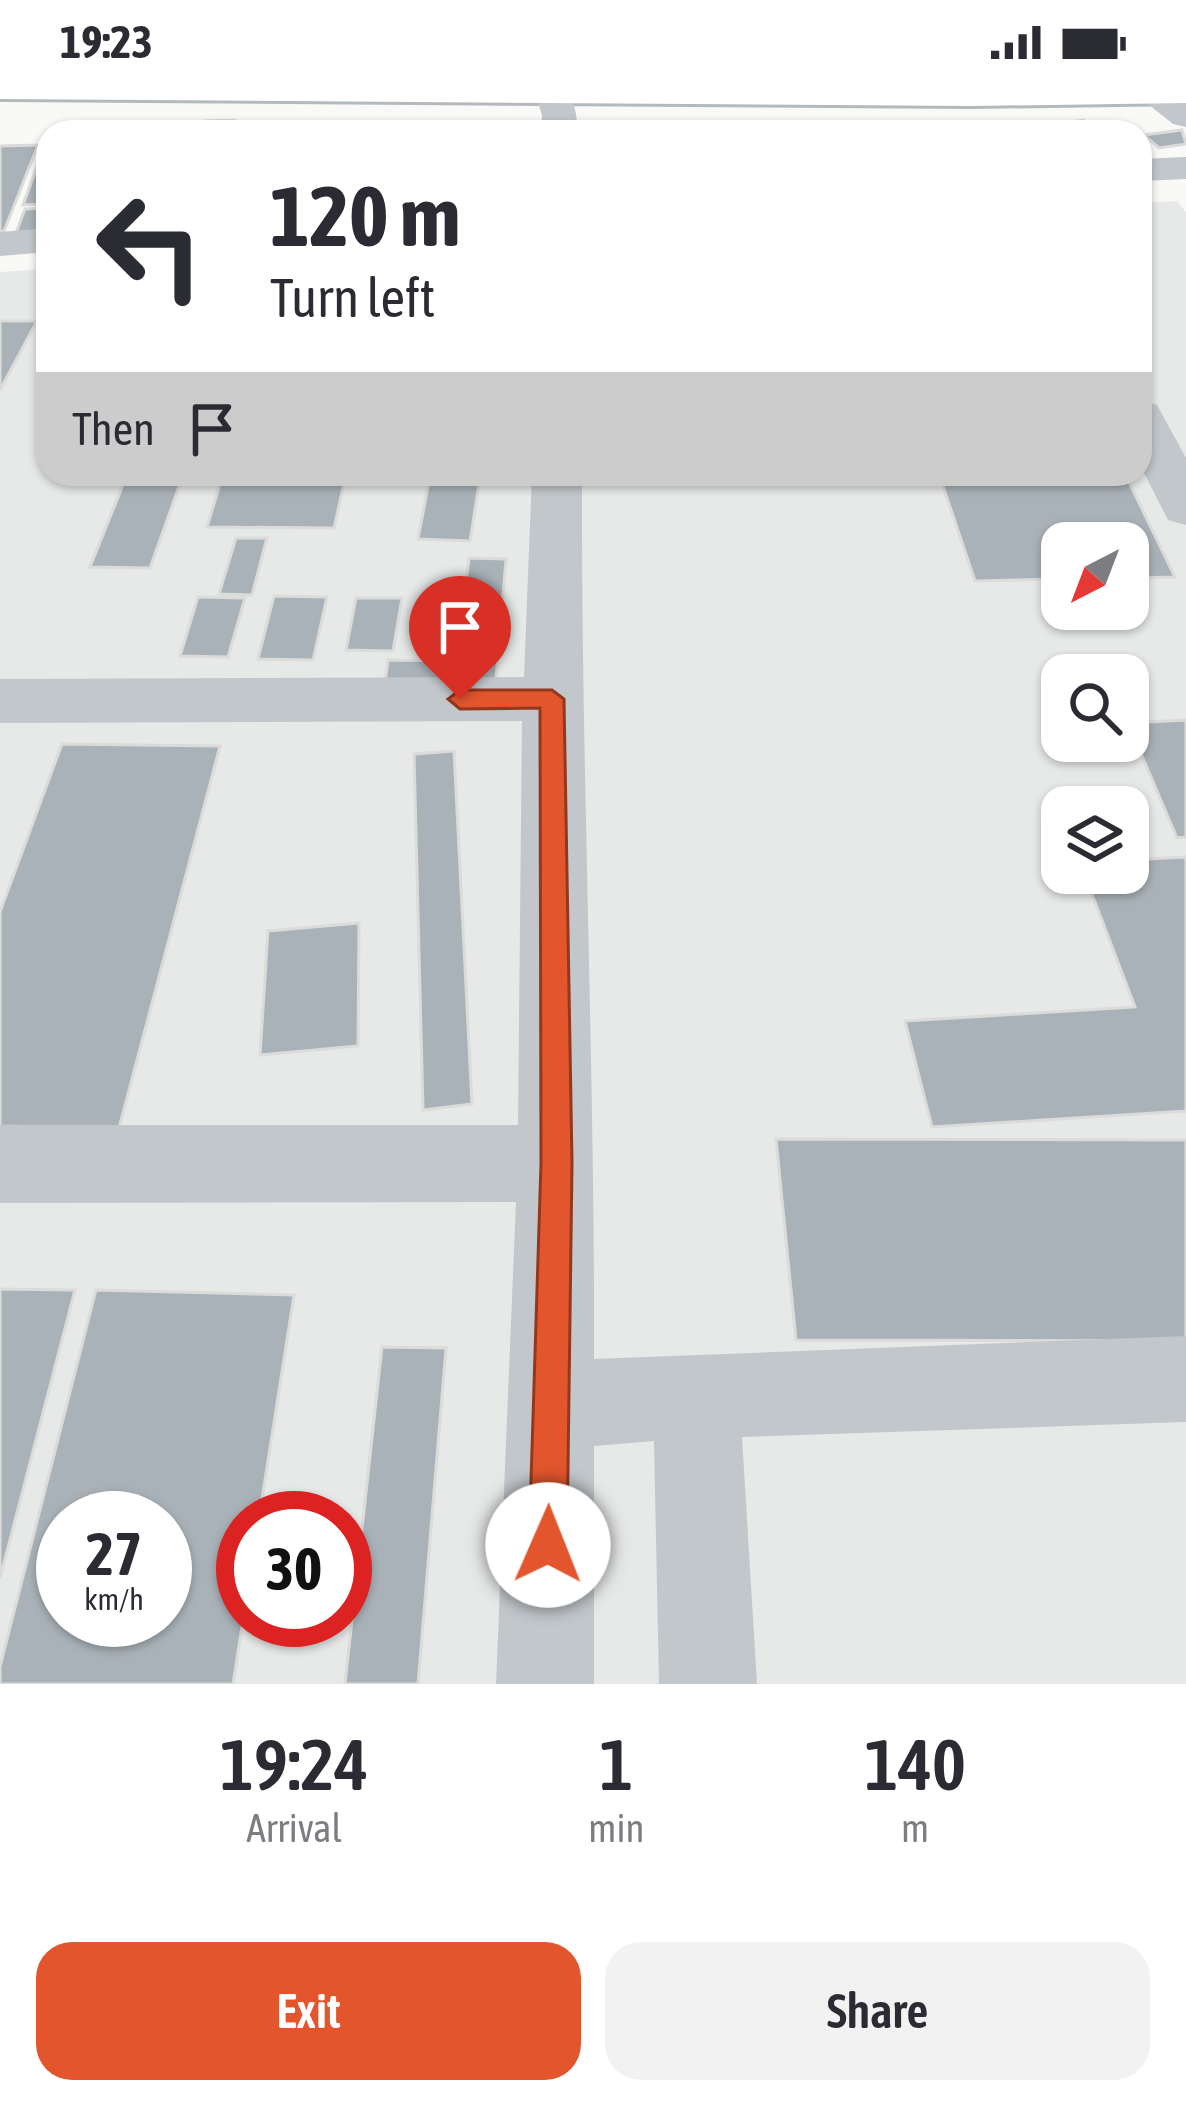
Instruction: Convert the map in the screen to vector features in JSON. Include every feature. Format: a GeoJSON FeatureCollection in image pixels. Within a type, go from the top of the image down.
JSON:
{"type":"FeatureCollection","features":[{"type":"Feature","properties":{"kind":"main road"},"geometry":{"type":"LineString","coordinates":[[0,89],[1171,97]]}},
{"type":"Feature","properties":{"kind":"street"},"geometry":{"type":"LineString","coordinates":[[552,94],[557,120]]}},
{"type":"Feature","properties":{"kind":"street"},"geometry":{"type":"LineString","coordinates":[[1152,169],[1186,168]]}},
{"type":"Feature","properties":{"kind":"street"},"geometry":{"type":"LineString","coordinates":[[0,244],[36,241]]}},
{"type":"Feature","properties":{"kind":"street"},"geometry":{"type":"LineString","coordinates":[[1152,439],[1186,508]]}},
{"type":"Feature","properties":{"kind":"street"},"geometry":{"type":"LineString","coordinates":[[544,1684],[556,1163],[552,699],[557,486]]}},
{"type":"Feature","properties":{"kind":"street"},"geometry":{"type":"LineString","coordinates":[[0,701],[552,699]]}},
{"type":"Feature","properties":{"kind":"street"},"geometry":{"type":"LineString","coordinates":[[0,1164],[556,1163]]}},
{"type":"Feature","properties":{"kind":"street"},"geometry":{"type":"LineString","coordinates":[[551,1406],[695,1396],[1186,1379]]}},
{"type":"Feature","properties":{"kind":"street"},"geometry":{"type":"LineString","coordinates":[[695,1396],[708,1684]]}},
{"type":"Feature","properties":{"kind":"shaded area"},"geometry":{"type":"Polygon","coordinates":[[[1177,201],[1186,212],[1186,1684],[0,1684],[0,272],[36,270],[36,486],[1152,486],[1152,202],[1177,201]]]}},
{"type":"Feature","properties":{"kind":"building"},"geometry":{"type":"Polygon","coordinates":[[[1182,130],[1186,144],[1159,148],[1152,134],[1182,130]]]}},
{"type":"Feature","properties":{"kind":"building"},"geometry":{"type":"Polygon","coordinates":[[[36,145],[4,231],[0,231],[0,146],[36,145]]]}},
{"type":"Feature","properties":{"kind":"building"},"geometry":{"type":"Polygon","coordinates":[[[36,169],[36,204],[23,205],[36,169]]]}},
{"type":"Feature","properties":{"kind":"building"},"geometry":{"type":"Polygon","coordinates":[[[25,209],[36,209],[36,232],[16,233],[25,209]]]}},
{"type":"Feature","properties":{"kind":"building"},"geometry":{"type":"Polygon","coordinates":[[[0,321],[36,321],[36,323],[0,390],[0,321]]]}},
{"type":"Feature","properties":{"kind":"building"},"geometry":{"type":"Polygon","coordinates":[[[123,486],[179,486],[150,568],[90,567],[123,486]]]}},
{"type":"Feature","properties":{"kind":"building"},"geometry":{"type":"Polygon","coordinates":[[[219,486],[343,486],[334,528],[207,527],[219,486]]]}},
{"type":"Feature","properties":{"kind":"building"},"geometry":{"type":"Polygon","coordinates":[[[428,486],[479,486],[470,541],[418,539],[428,486]]]}},
{"type":"Feature","properties":{"kind":"building"},"geometry":{"type":"Polygon","coordinates":[[[943,486],[1131,486],[1148,522],[1041,522],[1041,579],[975,581],[943,486]]]}},
{"type":"Feature","properties":{"kind":"building"},"geometry":{"type":"Polygon","coordinates":[[[1149,523],[1175,577],[1149,578],[1149,523]]]}},
{"type":"Feature","properties":{"kind":"building"},"geometry":{"type":"Polygon","coordinates":[[[236,538],[267,538],[252,595],[219,594],[236,538]]]}},
{"type":"Feature","properties":{"kind":"building"},"geometry":{"type":"Polygon","coordinates":[[[469,558],[506,559],[495,691],[384,690],[388,660],[457,661],[469,558]]]}},
{"type":"Feature","properties":{"kind":"building"},"geometry":{"type":"Polygon","coordinates":[[[274,596],[327,597],[313,660],[258,659],[274,596]]]}},
{"type":"Feature","properties":{"kind":"building"},"geometry":{"type":"Polygon","coordinates":[[[198,597],[245,598],[228,657],[180,656],[198,597]]]}},
{"type":"Feature","properties":{"kind":"building"},"geometry":{"type":"Polygon","coordinates":[[[356,598],[402,598],[393,651],[346,650],[356,598]]]}},
{"type":"Feature","properties":{"kind":"building"},"geometry":{"type":"Polygon","coordinates":[[[1186,720],[1186,837],[1177,838],[1145,762],[1149,762],[1149,722],[1186,720]]]}},
{"type":"Feature","properties":{"kind":"building"},"geometry":{"type":"Polygon","coordinates":[[[62,744],[220,746],[119,1128],[0,1126],[0,912],[62,744]]]}},
{"type":"Feature","properties":{"kind":"building"},"geometry":{"type":"Polygon","coordinates":[[[454,751],[472,1104],[423,1110],[414,754],[454,751]]]}},
{"type":"Feature","properties":{"kind":"building"},"geometry":{"type":"Polygon","coordinates":[[[1186,857],[1186,1111],[932,1127],[905,1021],[1135,1007],[1092,894],[1149,894],[1149,859],[1186,857]]]}},
{"type":"Feature","properties":{"kind":"building"},"geometry":{"type":"Polygon","coordinates":[[[359,923],[358,1046],[260,1055],[268,931],[359,923]]]}},
{"type":"Feature","properties":{"kind":"building"},"geometry":{"type":"Polygon","coordinates":[[[776,1139],[1186,1140],[1186,1341],[796,1340],[776,1139]]]}},
{"type":"Feature","properties":{"kind":"building"},"geometry":{"type":"Polygon","coordinates":[[[0,1289],[75,1290],[0,1578],[0,1289]]]}},
{"type":"Feature","properties":{"kind":"building"},"geometry":{"type":"Polygon","coordinates":[[[96,1290],[294,1295],[263,1491],[216,1491],[216,1647],[239,1647],[233,1684],[0,1684],[0,1667],[36,1526],[36,1647],[192,1647],[192,1491],[45,1491],[96,1290]]]}},
{"type":"Feature","properties":{"kind":"building"},"geometry":{"type":"Polygon","coordinates":[[[382,1347],[446,1348],[418,1684],[345,1684],[349,1647],[372,1647],[372,1491],[366,1491],[382,1347]]]}},
{"type":"Feature","properties":{"kind":"route"},"geometry":{"type":"LineString","coordinates":[[460,699],[552,699],[556,1163],[548,1545]]}}]}
